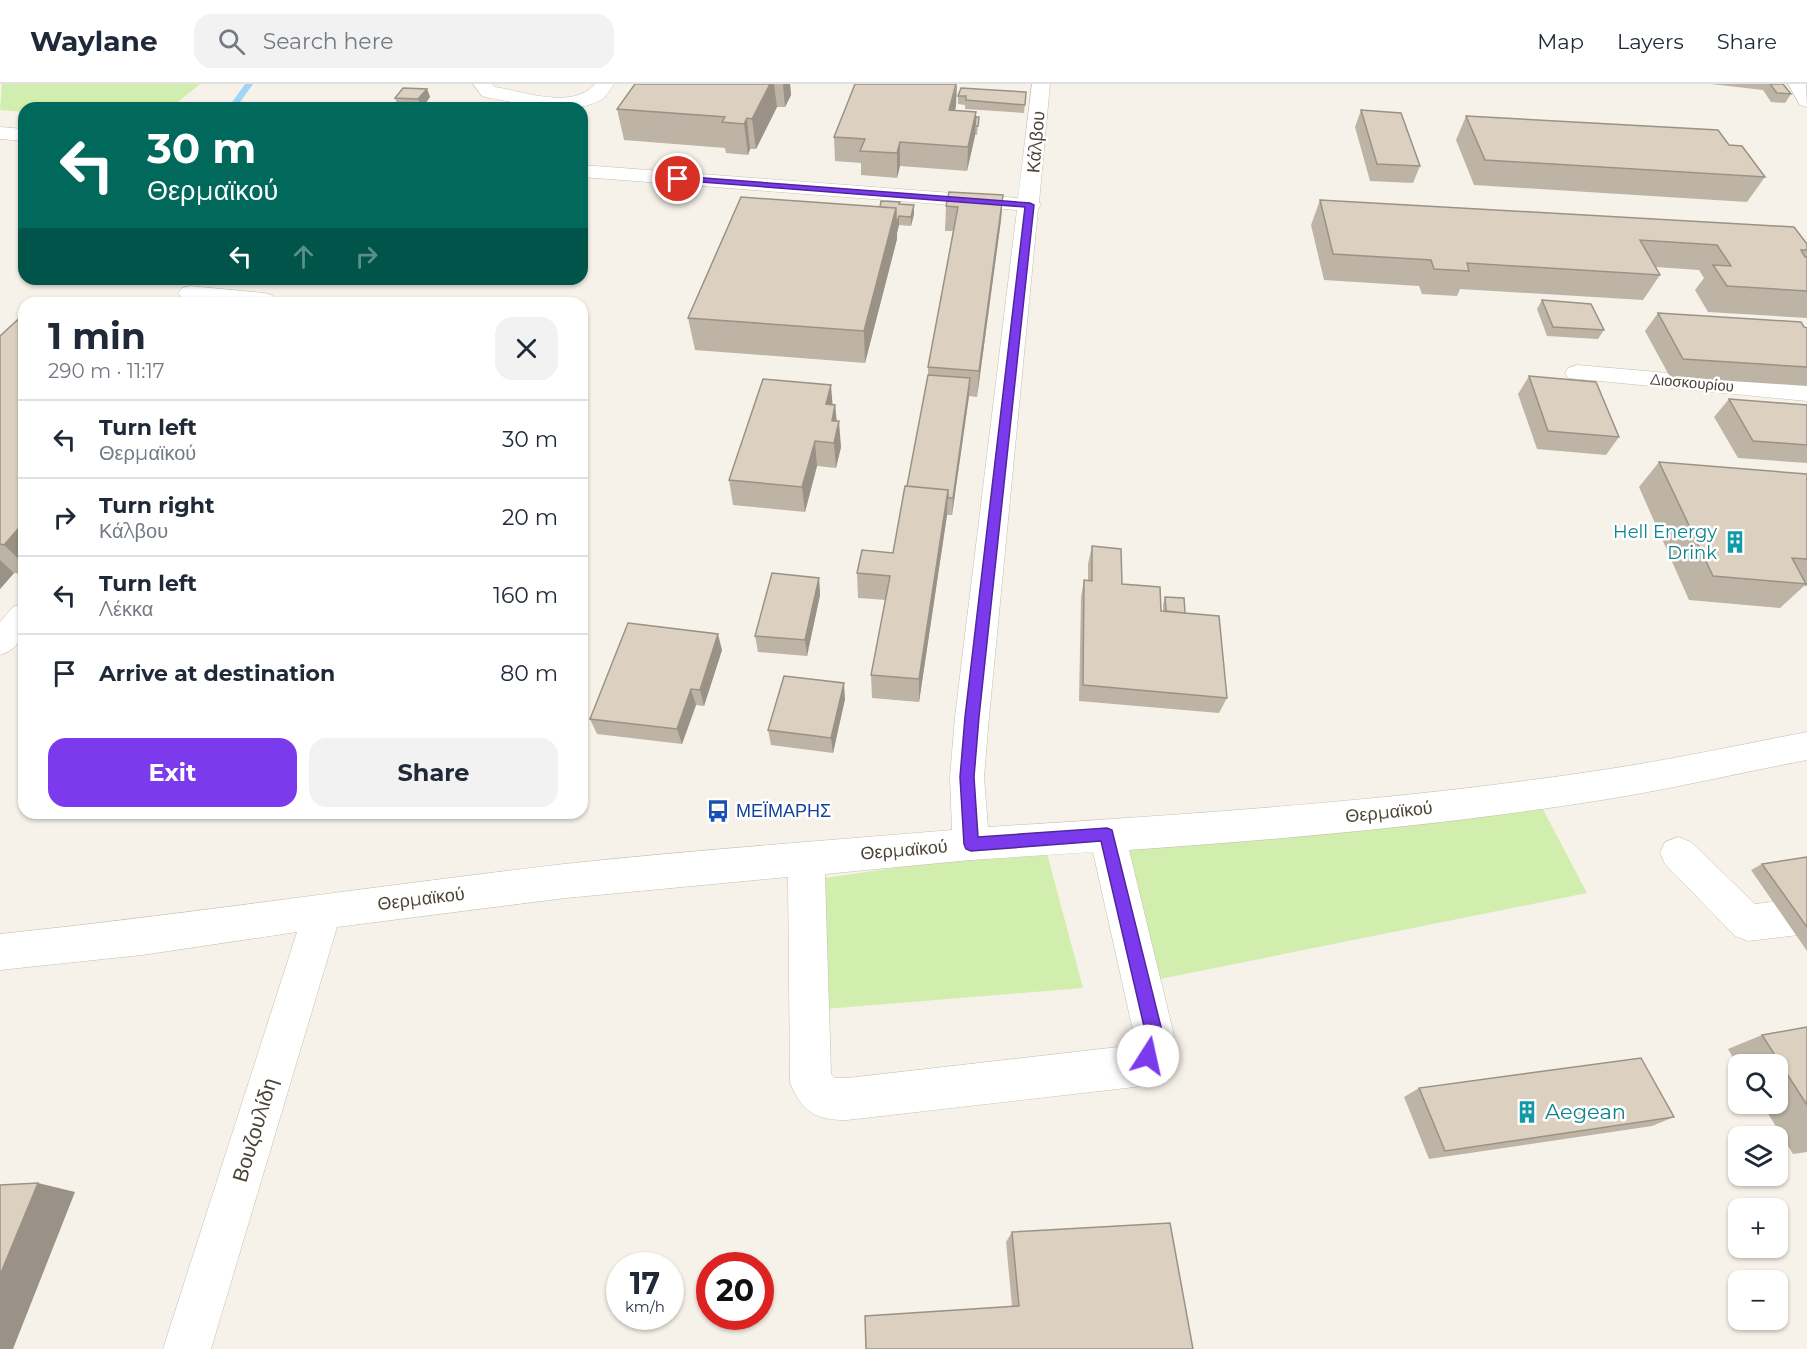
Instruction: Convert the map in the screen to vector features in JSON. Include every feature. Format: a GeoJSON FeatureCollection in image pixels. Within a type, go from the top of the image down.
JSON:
{"type":"FeatureCollection","features":[{"type":"Feature","properties":{"kind":"street"},"geometry":{"type":"LineString","coordinates":[[482,84],[489,92],[542,102]]}},
{"type":"Feature","properties":{"kind":"street"},"geometry":{"type":"LineString","coordinates":[[577,102],[594,97],[605,84]]}},
{"type":"Feature","properties":{"kind":"street","name":"Κάλβου"},"geometry":{"type":"LineString","coordinates":[[971,844],[967,777],[972,717],[1030,205],[1041,84]]}},
{"type":"Feature","properties":{"kind":"street"},"geometry":{"type":"LineString","coordinates":[[1797,84],[1807,101]]}},
{"type":"Feature","properties":{"kind":"street"},"geometry":{"type":"LineString","coordinates":[[0,133],[18,134]]}},
{"type":"Feature","properties":{"kind":"street"},"geometry":{"type":"LineString","coordinates":[[588,171],[1030,205]]}},
{"type":"Feature","properties":{"kind":"street"},"geometry":{"type":"LineString","coordinates":[[190,293],[232,297]]}},
{"type":"Feature","properties":{"kind":"street","name":"Διοσκουρίου"},"geometry":{"type":"LineString","coordinates":[[1577,374],[1807,393]]}},
{"type":"Feature","properties":{"kind":"street"},"geometry":{"type":"LineString","coordinates":[[0,643],[18,622]]}},
{"type":"Feature","properties":{"kind":"street","name":"Θερμαϊκού"},"geometry":{"type":"LineString","coordinates":[[0,952],[142,937],[323,911],[566,881],[971,844],[1266,825],[1428,808],[1603,786],[1807,746]]}},
{"type":"Feature","properties":{"kind":"street"},"geometry":{"type":"LineString","coordinates":[[806,860],[811,1083],[826,1099],[847,1099],[1135,1066],[1148,1056],[1154,1035],[1107,834]]}},
{"type":"Feature","properties":{"kind":"street"},"geometry":{"type":"LineString","coordinates":[[1678,852],[1748,923],[1807,915]]}},
{"type":"Feature","properties":{"kind":"street","name":"Βουζουλίδη"},"geometry":{"type":"LineString","coordinates":[[186,1349],[323,911]]}},
{"type":"Feature","properties":{"kind":"green space"},"geometry":{"type":"Polygon","coordinates":[[[2,84],[200,84],[178,102],[18,102],[18,112],[0,110],[2,84]]]}},
{"type":"Feature","properties":{"kind":"green space"},"geometry":{"type":"Polygon","coordinates":[[[1537,798],[1587,893],[1150,981],[1126,850],[1537,798]]]}},
{"type":"Feature","properties":{"kind":"green space"},"geometry":{"type":"Polygon","coordinates":[[[1045,846],[1083,988],[813,1010],[811,880],[1045,846]]]}},
{"type":"Feature","properties":{"kind":"building"},"geometry":{"type":"Polygon","coordinates":[[[635,84],[770,84],[752,119],[747,118],[744,124],[722,122],[725,117],[617,109],[635,84]]]}},
{"type":"Feature","properties":{"kind":"building"},"geometry":{"type":"Polygon","coordinates":[[[855,84],[956,84],[949,110],[976,112],[968,147],[900,142],[897,153],[860,151],[865,139],[834,137],[855,84]]]}},
{"type":"Feature","properties":{"kind":"building"},"geometry":{"type":"Polygon","coordinates":[[[1770,84],[1783,84],[1791,94],[1777,93],[1770,84]]]}},
{"type":"Feature","properties":{"kind":"building"},"geometry":{"type":"Polygon","coordinates":[[[403,88],[427,89],[418,99],[395,98],[403,88]]]}},
{"type":"Feature","properties":{"kind":"building"},"geometry":{"type":"Polygon","coordinates":[[[961,88],[1026,92],[1025,105],[966,100],[966,96],[958,96],[961,88]]]}},
{"type":"Feature","properties":{"kind":"building"},"geometry":{"type":"Polygon","coordinates":[[[1361,110],[1401,113],[1420,166],[1377,164],[1361,110]]]}},
{"type":"Feature","properties":{"kind":"building"},"geometry":{"type":"Polygon","coordinates":[[[1466,116],[1718,130],[1729,145],[1742,146],[1765,177],[1485,160],[1466,116]]]}},
{"type":"Feature","properties":{"kind":"building"},"geometry":{"type":"Polygon","coordinates":[[[976,117],[979,117],[978,126],[975,126],[976,117]]]}},
{"type":"Feature","properties":{"kind":"building"},"geometry":{"type":"Polygon","coordinates":[[[949,192],[1003,195],[979,371],[928,367],[958,207],[946,206],[949,192]]]}},
{"type":"Feature","properties":{"kind":"building"},"geometry":{"type":"Polygon","coordinates":[[[741,197],[896,208],[864,331],[688,318],[741,197]]]}},
{"type":"Feature","properties":{"kind":"building"},"geometry":{"type":"Polygon","coordinates":[[[1320,200],[1794,227],[1807,244],[1807,250],[1801,250],[1807,257],[1807,291],[1727,286],[1713,265],[1731,266],[1717,245],[1640,240],[1660,275],[1467,263],[1469,271],[1434,269],[1431,260],[1333,254],[1320,200]]]}},
{"type":"Feature","properties":{"kind":"building"},"geometry":{"type":"Polygon","coordinates":[[[881,201],[914,205],[911,217],[899,216],[896,224],[896,208],[880,207],[881,201]]]}},
{"type":"Feature","properties":{"kind":"building"},"geometry":{"type":"Polygon","coordinates":[[[1542,300],[1591,304],[1604,330],[1553,327],[1542,300]]]}},
{"type":"Feature","properties":{"kind":"building"},"geometry":{"type":"Polygon","coordinates":[[[1658,313],[1801,322],[1807,328],[1807,367],[1683,359],[1658,313]]]}},
{"type":"Feature","properties":{"kind":"building"},"geometry":{"type":"Polygon","coordinates":[[[18,320],[18,529],[4,545],[0,544],[0,336],[18,320]]]}},
{"type":"Feature","properties":{"kind":"building"},"geometry":{"type":"Polygon","coordinates":[[[928,375],[970,378],[953,498],[948,498],[948,490],[907,486],[928,375]]]}},
{"type":"Feature","properties":{"kind":"building"},"geometry":{"type":"Polygon","coordinates":[[[1529,376],[1596,382],[1619,437],[1548,431],[1529,376]]]}},
{"type":"Feature","properties":{"kind":"building"},"geometry":{"type":"Polygon","coordinates":[[[763,379],[831,385],[826,404],[835,405],[832,421],[839,421],[834,443],[815,441],[802,487],[729,480],[763,379]]]}},
{"type":"Feature","properties":{"kind":"building"},"geometry":{"type":"Polygon","coordinates":[[[1729,399],[1807,405],[1807,445],[1753,441],[1729,399]]]}},
{"type":"Feature","properties":{"kind":"building","name":"Hell Energy Drink"},"geometry":{"type":"Polygon","coordinates":[[[1659,462],[1807,474],[1807,559],[1792,558],[1806,584],[1713,576],[1659,462]]]}},
{"type":"Feature","properties":{"kind":"building"},"geometry":{"type":"Polygon","coordinates":[[[905,486],[948,490],[919,679],[871,675],[890,576],[857,573],[862,550],[893,553],[905,486]]]}},
{"type":"Feature","properties":{"kind":"building"},"geometry":{"type":"Polygon","coordinates":[[[1092,546],[1121,549],[1122,584],[1160,587],[1161,611],[1219,616],[1227,698],[1083,685],[1084,580],[1092,581],[1092,546]]]}},
{"type":"Feature","properties":{"kind":"building"},"geometry":{"type":"Polygon","coordinates":[[[772,573],[819,578],[805,640],[755,636],[772,573]]]}},
{"type":"Feature","properties":{"kind":"building"},"geometry":{"type":"Polygon","coordinates":[[[1165,597],[1184,598],[1185,613],[1166,611],[1165,597]]]}},
{"type":"Feature","properties":{"kind":"building"},"geometry":{"type":"Polygon","coordinates":[[[628,623],[718,634],[700,690],[691,689],[677,729],[590,719],[628,623]]]}},
{"type":"Feature","properties":{"kind":"building"},"geometry":{"type":"Polygon","coordinates":[[[784,676],[844,683],[831,738],[768,730],[784,676]]]}},
{"type":"Feature","properties":{"kind":"building"},"geometry":{"type":"Polygon","coordinates":[[[1807,857],[1807,927],[1762,864],[1807,857]]]}},
{"type":"Feature","properties":{"kind":"building"},"geometry":{"type":"Polygon","coordinates":[[[1807,1027],[1807,1105],[1788,1075],[1788,1054],[1774,1054],[1762,1035],[1807,1027]]]}},
{"type":"Feature","properties":{"kind":"building","name":"Aegean"},"geometry":{"type":"Polygon","coordinates":[[[1641,1058],[1674,1117],[1445,1151],[1419,1088],[1641,1058]]]}},
{"type":"Feature","properties":{"kind":"building"},"geometry":{"type":"Polygon","coordinates":[[[38,1183],[0,1275],[0,1185],[38,1183]]]}},
{"type":"Feature","properties":{"kind":"building"},"geometry":{"type":"Polygon","coordinates":[[[1170,1223],[1193,1349],[866,1349],[865,1316],[1019,1306],[1012,1232],[1170,1223]]]}},
{"type":"Feature","properties":{"kind":"waterway"},"geometry":{"type":"LineString","coordinates":[[236,102],[249,84]]}},
{"type":"Feature","properties":{"kind":"place","name":"Hell Energy Drink"},"geometry":{"type":"Point","coordinates":[1735,542]}},
{"type":"Feature","properties":{"kind":"place","name":"ΜΕΪΜΑΡΗΣ"},"geometry":{"type":"Point","coordinates":[718,811]}},
{"type":"Feature","properties":{"kind":"place","name":"Aegean"},"geometry":{"type":"Point","coordinates":[1527,1112]}},
{"type":"Feature","properties":{"kind":"route"},"geometry":{"type":"LineString","coordinates":[[678,179],[1030,205],[972,717],[967,777],[971,844],[1107,834],[1154,1035],[1148,1056]]}}]}
